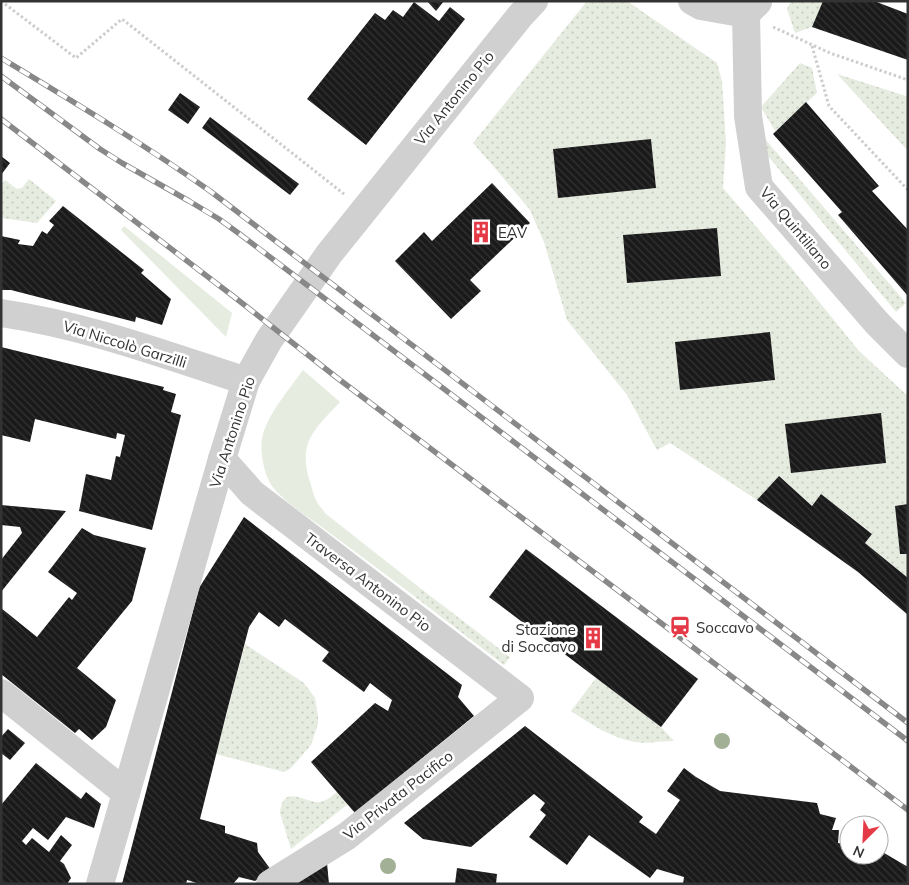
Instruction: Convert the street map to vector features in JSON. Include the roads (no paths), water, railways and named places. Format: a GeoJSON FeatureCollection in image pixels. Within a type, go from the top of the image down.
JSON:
{"type":"FeatureCollection","features":[{"type":"Feature","properties":{"kind":"street","name":"Via Antonino Pio"},"geometry":{"type":"LineString","coordinates":[[100,884],[222,459],[246,382],[268,340],[329,254],[534,1]]}},
{"type":"Feature","properties":{"kind":"street"},"geometry":{"type":"LineString","coordinates":[[692,1],[701,6],[752,8]]}},
{"type":"Feature","properties":{"kind":"street","name":"Via Quintiliano"},"geometry":{"type":"LineString","coordinates":[[752,8],[748,116],[759,187],[877,323],[908,354]]}},
{"type":"Feature","properties":{"kind":"street","name":"Via Niccolò Garzilli"},"geometry":{"type":"LineString","coordinates":[[1,313],[54,323],[100,335],[246,382]]}},
{"type":"Feature","properties":{"kind":"street","name":"Traversa Antonino Pio"},"geometry":{"type":"LineString","coordinates":[[222,459],[252,493],[520,698]]}},
{"type":"Feature","properties":{"kind":"street"},"geometry":{"type":"LineString","coordinates":[[1,693],[126,793]]}},
{"type":"Feature","properties":{"kind":"street","name":"Via Privata Pacifico"},"geometry":{"type":"LineString","coordinates":[[270,884],[347,836],[520,698]]}},
{"type":"Feature","properties":{"kind":"railway"},"geometry":{"type":"LineString","coordinates":[[1,58],[133,139],[210,191],[908,723]]}},
{"type":"Feature","properties":{"kind":"railway"},"geometry":{"type":"LineString","coordinates":[[1,76],[100,149],[219,219],[241,235],[908,741]]}},
{"type":"Feature","properties":{"kind":"railway"},"geometry":{"type":"LineString","coordinates":[[1,119],[336,377],[908,810]]}},
{"type":"Feature","properties":{"kind":"place","name":"EAV"},"geometry":{"type":"Point","coordinates":[481,232]}},
{"type":"Feature","properties":{"kind":"place","name":"Soccavo"},"geometry":{"type":"Point","coordinates":[680,627]}},
{"type":"Feature","properties":{"kind":"place","name":"Stazione di Soccavo"},"geometry":{"type":"Point","coordinates":[593,638]}}]}
